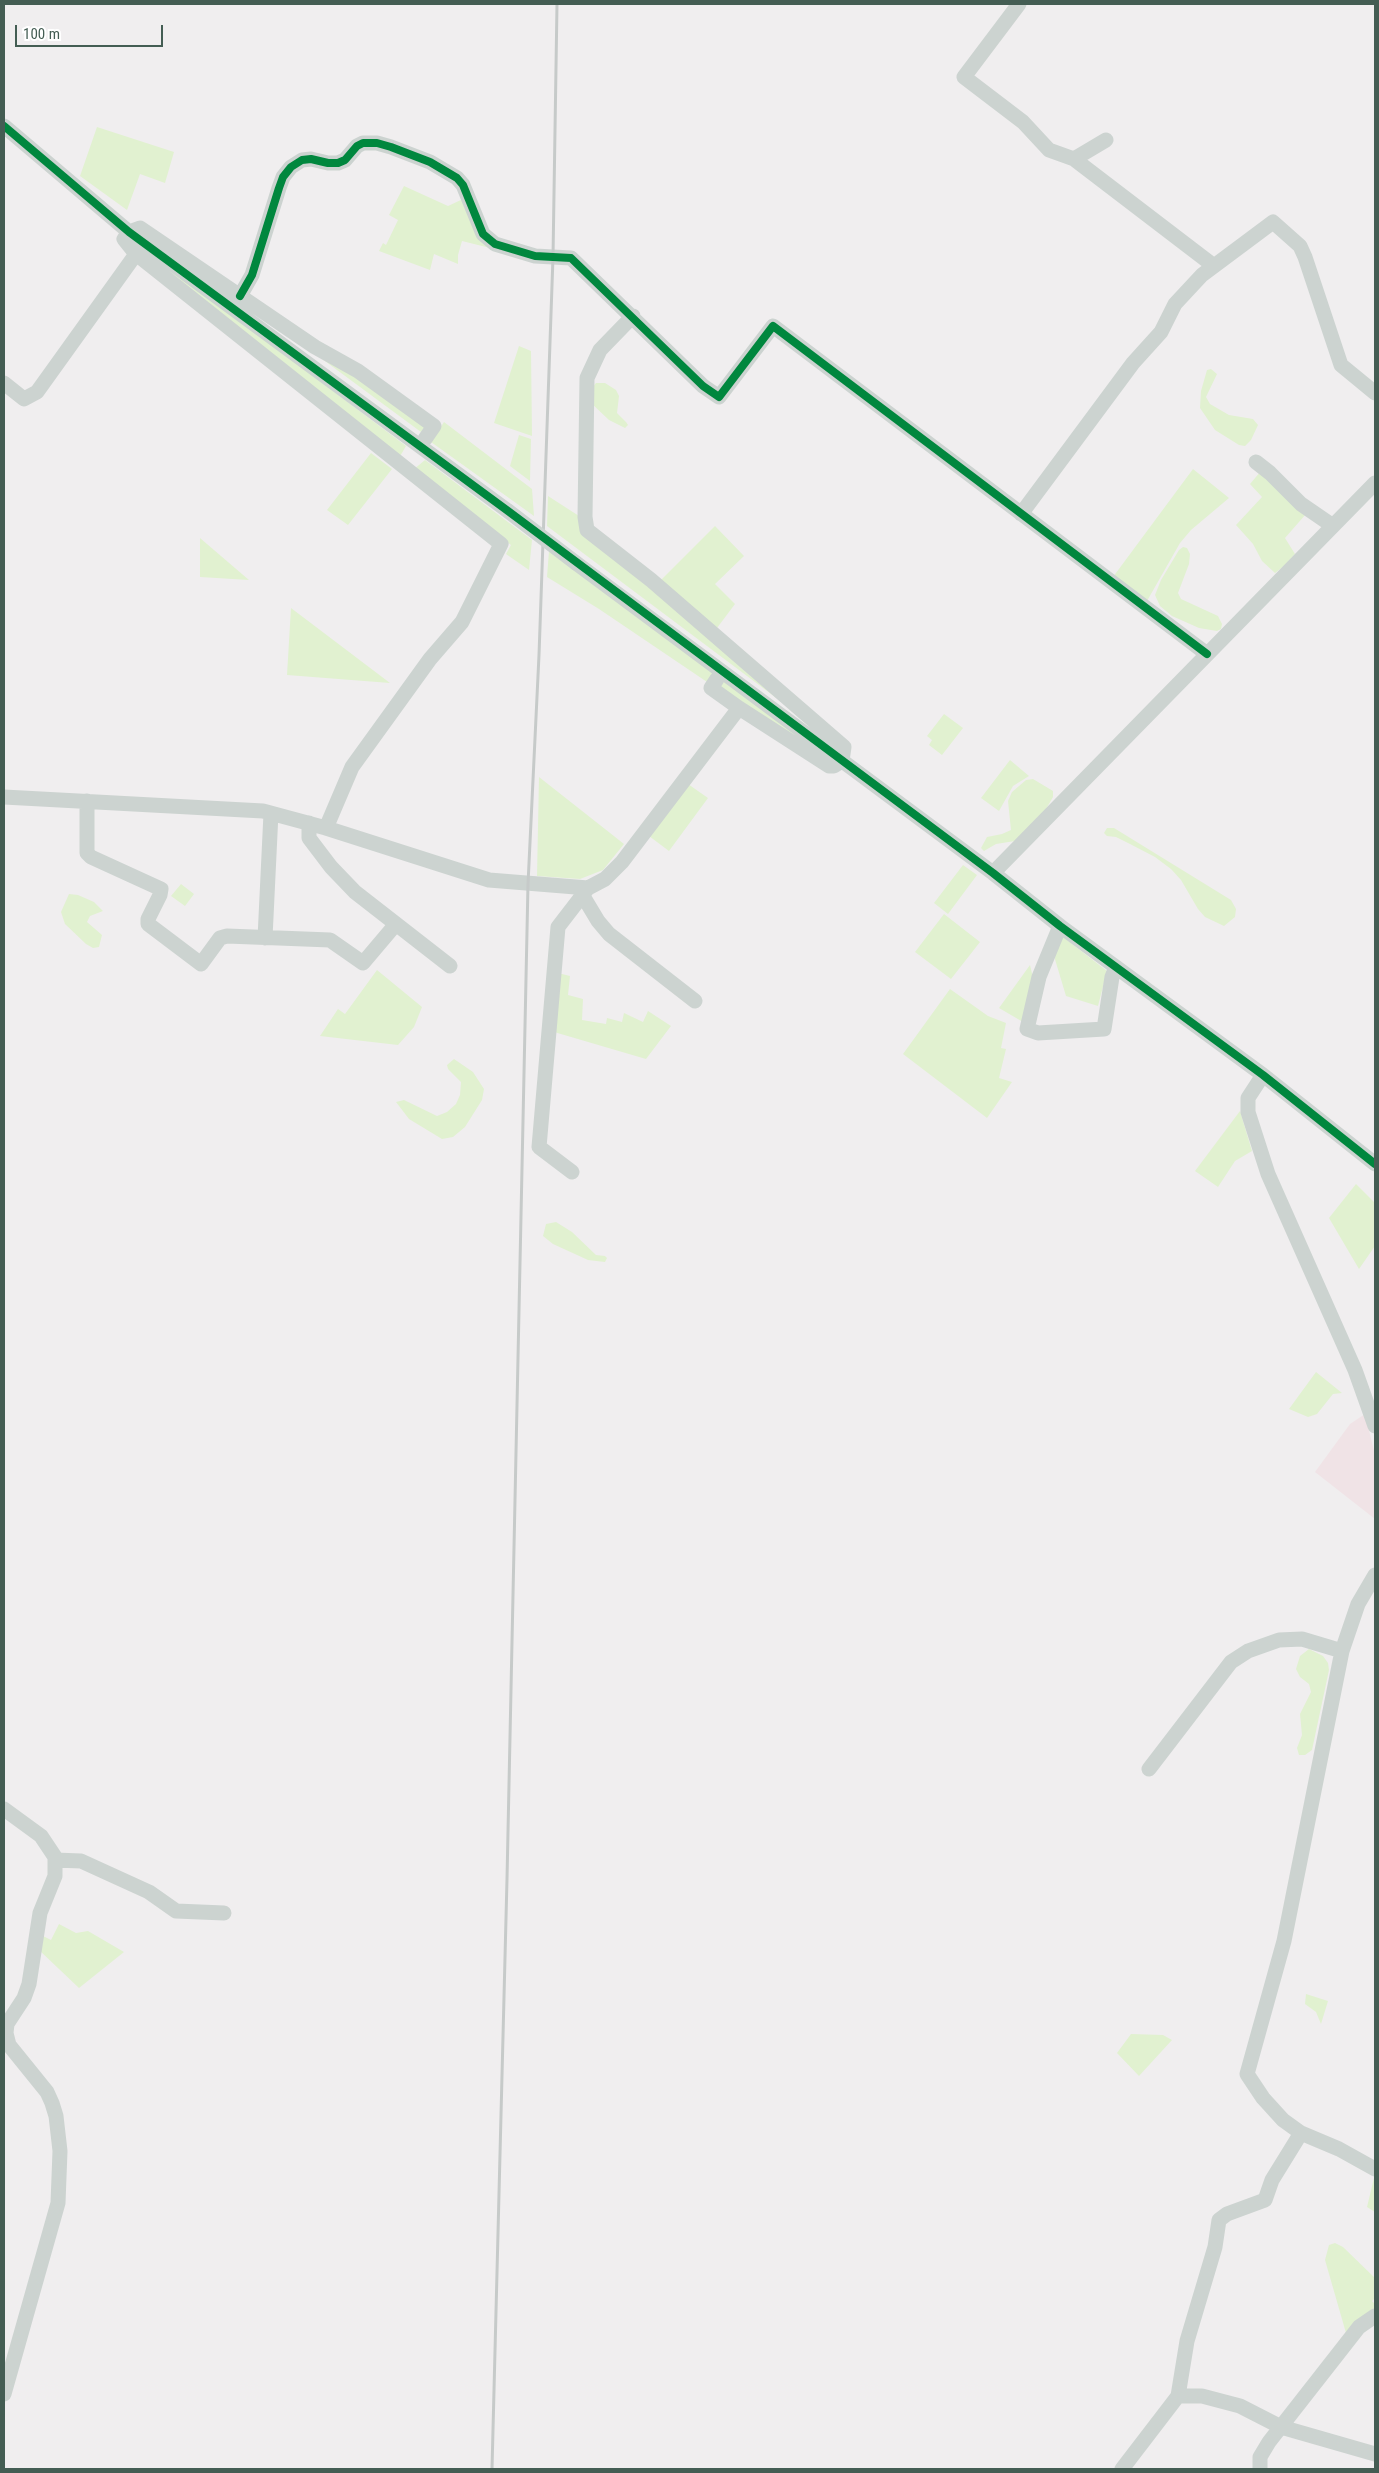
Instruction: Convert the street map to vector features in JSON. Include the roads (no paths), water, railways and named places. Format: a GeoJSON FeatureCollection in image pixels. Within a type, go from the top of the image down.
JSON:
{"type":"FeatureCollection","features":[{"type":"Feature","properties":{"kind":"street"},"geometry":{"type":"LineString","coordinates":[[1020,4],[964,77],[1023,122],[1049,150],[1074,159],[1214,266]]}},
{"type":"Feature","properties":{"kind":"street"},"geometry":{"type":"LineString","coordinates":[[4,126],[129,232],[508,511],[993,873],[1116,968],[1263,1075],[1375,1164]]}},
{"type":"Feature","properties":{"kind":"street"},"geometry":{"type":"LineString","coordinates":[[1074,159],[1106,140]]}},
{"type":"Feature","properties":{"kind":"street"},"geometry":{"type":"LineString","coordinates":[[240,296],[252,275],[283,177],[291,167],[302,160],[311,158],[328,163],[338,163],[350,155],[357,146],[369,142],[391,147],[446,170],[463,185],[483,234],[489,240],[501,247],[535,256],[571,258],[704,386],[719,397],[773,326],[1207,654]]}},
{"type":"Feature","properties":{"kind":"street"},"geometry":{"type":"LineString","coordinates":[[1021,514],[1133,363],[1161,332],[1174,304],[1202,275],[1273,222],[1300,246],[1305,256],[1340,365],[1375,393]]}},
{"type":"Feature","properties":{"kind":"street"},"geometry":{"type":"LineString","coordinates":[[326,828],[352,767],[367,743],[430,659],[462,622],[501,544],[136,254],[124,239],[129,232],[140,228],[315,347],[358,371],[434,426],[425,439]]}},
{"type":"Feature","properties":{"kind":"street"},"geometry":{"type":"LineString","coordinates":[[4,383],[24,399],[37,392],[136,254]]}},
{"type":"Feature","properties":{"kind":"street"},"geometry":{"type":"LineString","coordinates":[[633,316],[600,350],[587,378],[587,530],[651,580],[732,658],[844,747],[842,761],[834,766],[829,766],[738,708],[711,688],[717,679]]}},
{"type":"Feature","properties":{"kind":"street"},"geometry":{"type":"LineString","coordinates":[[404,468],[415,453]]}},
{"type":"Feature","properties":{"kind":"street"},"geometry":{"type":"LineString","coordinates":[[1256,462],[1270,472],[1301,504],[1334,526]]}},
{"type":"Feature","properties":{"kind":"street"},"geometry":{"type":"LineString","coordinates":[[993,873],[1375,483]]}},
{"type":"Feature","properties":{"kind":"street"},"geometry":{"type":"LineString","coordinates":[[572,1172],[539,1147],[558,927],[561,920],[586,892],[605,879],[622,862],[738,708]]}},
{"type":"Feature","properties":{"kind":"street"},"geometry":{"type":"LineString","coordinates":[[4,797],[271,813],[326,828],[489,880],[586,892]]}},
{"type":"Feature","properties":{"kind":"street"},"geometry":{"type":"LineString","coordinates":[[87,801],[88,854],[161,889],[148,919],[148,924],[200,964],[220,938],[227,936],[330,940],[363,962],[396,924]]}},
{"type":"Feature","properties":{"kind":"street"},"geometry":{"type":"LineString","coordinates":[[265,938],[271,813]]}},
{"type":"Feature","properties":{"kind":"street"},"geometry":{"type":"LineString","coordinates":[[309,823],[309,838],[331,867],[355,892],[450,966]]}},
{"type":"Feature","properties":{"kind":"street"},"geometry":{"type":"LineString","coordinates":[[586,892],[598,921],[610,934],[695,1001]]}},
{"type":"Feature","properties":{"kind":"street"},"geometry":{"type":"LineString","coordinates":[[1060,926],[1041,970],[1027,1029],[1038,1033],[1104,1029],[1112,977],[1116,968]]}},
{"type":"Feature","properties":{"kind":"street"},"geometry":{"type":"LineString","coordinates":[[1263,1075],[1248,1098],[1248,1112],[1268,1174],[1355,1370],[1375,1426]]}},
{"type":"Feature","properties":{"kind":"street"},"geometry":{"type":"LineString","coordinates":[[1375,1575],[1358,1604],[1342,1651],[1284,1941],[1247,2074],[1263,2098],[1283,2120],[1301,2133],[1339,2149],[1375,2169]]}},
{"type":"Feature","properties":{"kind":"street"},"geometry":{"type":"LineString","coordinates":[[1149,1769],[1231,1662],[1248,1650],[1279,1640],[1302,1639],[1342,1651]]}},
{"type":"Feature","properties":{"kind":"street"},"geometry":{"type":"LineString","coordinates":[[4,1809],[42,1836],[55,1860],[55,1876],[39,1916],[30,1984],[24,1998],[7,2024],[6,2033],[9,2045],[46,2092],[54,2110],[60,2151],[58,2203],[4,2394]]}},
{"type":"Feature","properties":{"kind":"street"},"geometry":{"type":"LineString","coordinates":[[55,1860],[82,1861],[149,1892],[176,1911],[224,1914]]}},
{"type":"Feature","properties":{"kind":"street"},"geometry":{"type":"LineString","coordinates":[[1122,2469],[1178,2396],[1187,2341],[1215,2247],[1217,2224],[1227,2214],[1265,2200],[1272,2180],[1301,2133]]}},
{"type":"Feature","properties":{"kind":"street"},"geometry":{"type":"LineString","coordinates":[[1260,2469],[1262,2452],[1359,2327],[1375,2316]]}},
{"type":"Feature","properties":{"kind":"street"},"geometry":{"type":"LineString","coordinates":[[1178,2396],[1202,2396],[1240,2406],[1281,2427],[1375,2454]]}},
{"type":"Feature","properties":{"kind":"railway"},"geometry":{"type":"LineString","coordinates":[[492,2469],[507,1879],[528,884],[539,655],[553,257],[557,4]]}}]}
